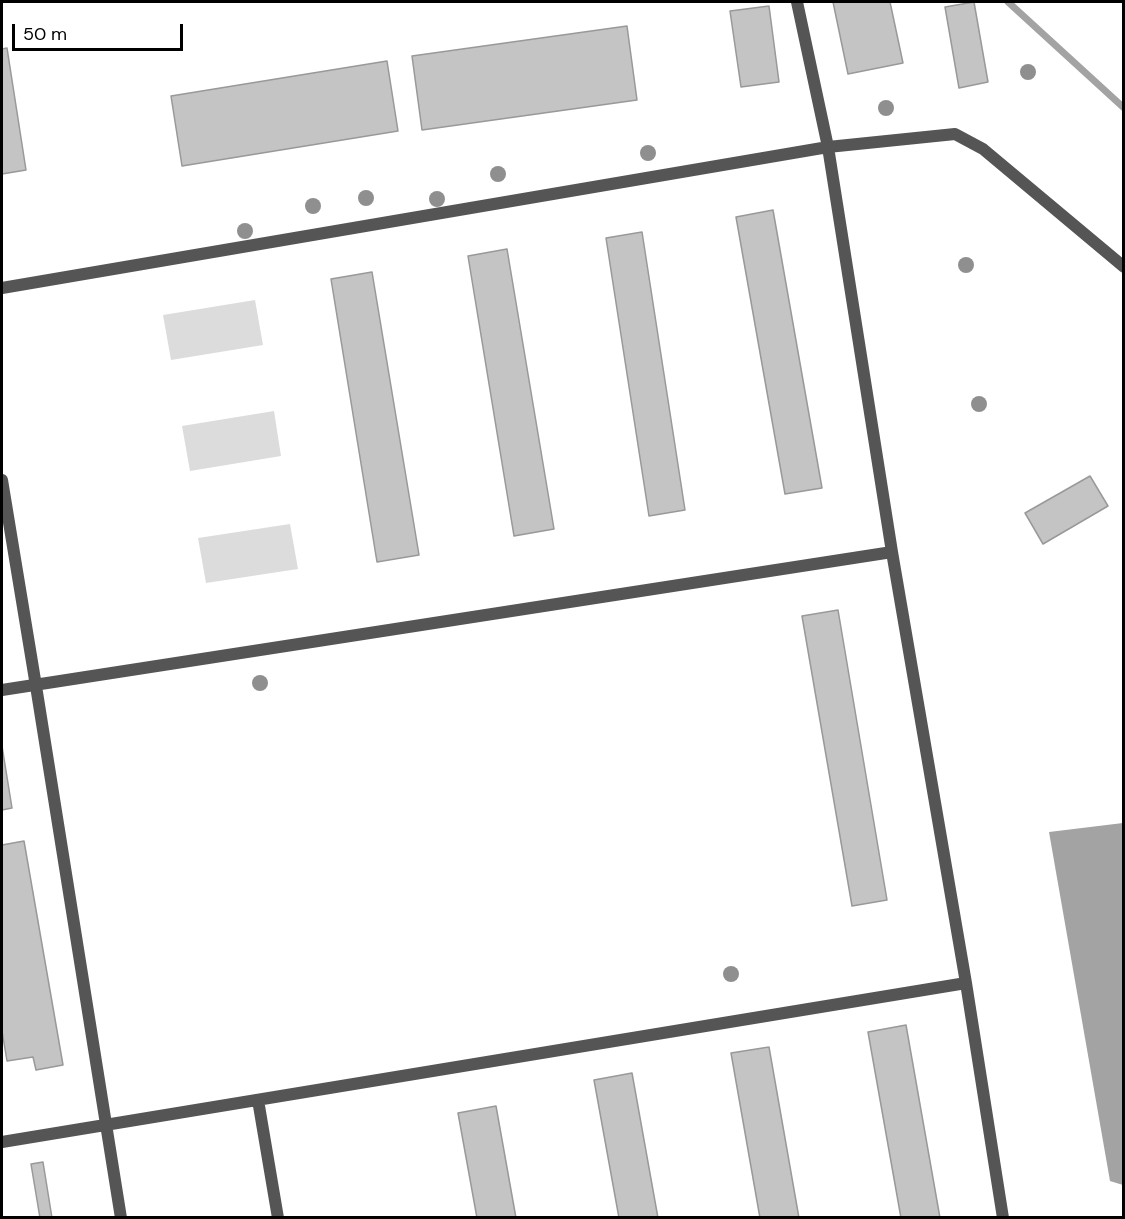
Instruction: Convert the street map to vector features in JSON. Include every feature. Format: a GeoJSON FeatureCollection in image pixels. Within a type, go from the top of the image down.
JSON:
{"type":"FeatureCollection","features":[{"type":"Feature","properties":{"kind":"lane"},"geometry":{"type":"LineString","coordinates":[[797,2],[828,147],[892,552],[966,984],[1003,1218]]}},
{"type":"Feature","properties":{"kind":"lane"},"geometry":{"type":"LineString","coordinates":[[2,288],[828,147],[955,134],[983,149],[1124,267]]}},
{"type":"Feature","properties":{"kind":"lane"},"geometry":{"type":"LineString","coordinates":[[2,480],[121,1218]]}},
{"type":"Feature","properties":{"kind":"lane"},"geometry":{"type":"LineString","coordinates":[[2,690],[892,552]]}},
{"type":"Feature","properties":{"kind":"lane"},"geometry":{"type":"LineString","coordinates":[[2,1142],[966,984]]}},
{"type":"Feature","properties":{"kind":"lane"},"geometry":{"type":"LineString","coordinates":[[258,1100],[278,1218]]}},
{"type":"Feature","properties":{"kind":"shaded area"},"geometry":{"type":"Polygon","coordinates":[[[255,300],[263,345],[171,360],[163,315],[255,300]]]}},
{"type":"Feature","properties":{"kind":"shaded area"},"geometry":{"type":"Polygon","coordinates":[[[274,411],[281,456],[190,471],[182,426],[274,411]]]}},
{"type":"Feature","properties":{"kind":"shaded area"},"geometry":{"type":"Polygon","coordinates":[[[290,524],[298,569],[206,583],[198,538],[290,524]]]}},
{"type":"Feature","properties":{"kind":"shaded area"},"geometry":{"type":"Polygon","coordinates":[[[1124,823],[1123,1185],[1110,1181],[1049,832],[1124,823]]]}},
{"type":"Feature","properties":{"kind":"building"},"geometry":{"type":"Polygon","coordinates":[[[833,2],[890,2],[903,63],[848,74],[833,2]]]}},
{"type":"Feature","properties":{"kind":"building"},"geometry":{"type":"Polygon","coordinates":[[[974,2],[988,82],[959,88],[945,7],[974,2]]]}},
{"type":"Feature","properties":{"kind":"building"},"geometry":{"type":"Polygon","coordinates":[[[769,6],[779,82],[741,87],[730,11],[769,6]]]}},
{"type":"Feature","properties":{"kind":"building"},"geometry":{"type":"Polygon","coordinates":[[[627,26],[637,100],[422,130],[412,56],[627,26]]]}},
{"type":"Feature","properties":{"kind":"building"},"geometry":{"type":"Polygon","coordinates":[[[7,48],[26,170],[2,174],[2,49],[7,48]]]}},
{"type":"Feature","properties":{"kind":"building"},"geometry":{"type":"Polygon","coordinates":[[[387,61],[398,131],[182,166],[171,96],[387,61]]]}},
{"type":"Feature","properties":{"kind":"building"},"geometry":{"type":"Polygon","coordinates":[[[773,210],[822,488],[785,494],[736,217],[773,210]]]}},
{"type":"Feature","properties":{"kind":"building"},"geometry":{"type":"Polygon","coordinates":[[[642,232],[685,510],[649,516],[606,238],[642,232]]]}},
{"type":"Feature","properties":{"kind":"building"},"geometry":{"type":"Polygon","coordinates":[[[507,249],[554,529],[514,536],[468,256],[507,249]]]}},
{"type":"Feature","properties":{"kind":"building"},"geometry":{"type":"Polygon","coordinates":[[[372,272],[419,555],[377,562],[331,279],[372,272]]]}},
{"type":"Feature","properties":{"kind":"building"},"geometry":{"type":"Polygon","coordinates":[[[1090,476],[1108,506],[1043,544],[1025,513],[1090,476]]]}},
{"type":"Feature","properties":{"kind":"building"},"geometry":{"type":"Polygon","coordinates":[[[838,610],[887,900],[852,906],[802,616],[838,610]]]}},
{"type":"Feature","properties":{"kind":"building"},"geometry":{"type":"Polygon","coordinates":[[[2,746],[12,808],[2,810],[2,746]]]}},
{"type":"Feature","properties":{"kind":"building"},"geometry":{"type":"Polygon","coordinates":[[[24,841],[63,1065],[36,1070],[33,1057],[7,1061],[2,1031],[2,845],[24,841]]]}},
{"type":"Feature","properties":{"kind":"building"},"geometry":{"type":"Polygon","coordinates":[[[906,1025],[940,1218],[901,1218],[868,1032],[906,1025]]]}},
{"type":"Feature","properties":{"kind":"building"},"geometry":{"type":"Polygon","coordinates":[[[769,1047],[799,1218],[760,1218],[731,1053],[769,1047]]]}},
{"type":"Feature","properties":{"kind":"building"},"geometry":{"type":"Polygon","coordinates":[[[632,1073],[658,1218],[619,1218],[594,1080],[632,1073]]]}},
{"type":"Feature","properties":{"kind":"building"},"geometry":{"type":"Polygon","coordinates":[[[496,1106],[516,1218],[477,1218],[458,1113],[496,1106]]]}},
{"type":"Feature","properties":{"kind":"building"},"geometry":{"type":"Polygon","coordinates":[[[43,1162],[52,1218],[40,1218],[31,1164],[43,1162]]]}},
{"type":"Feature","properties":{"kind":"waterway"},"geometry":{"type":"LineString","coordinates":[[1008,2],[1124,108]]}}]}
